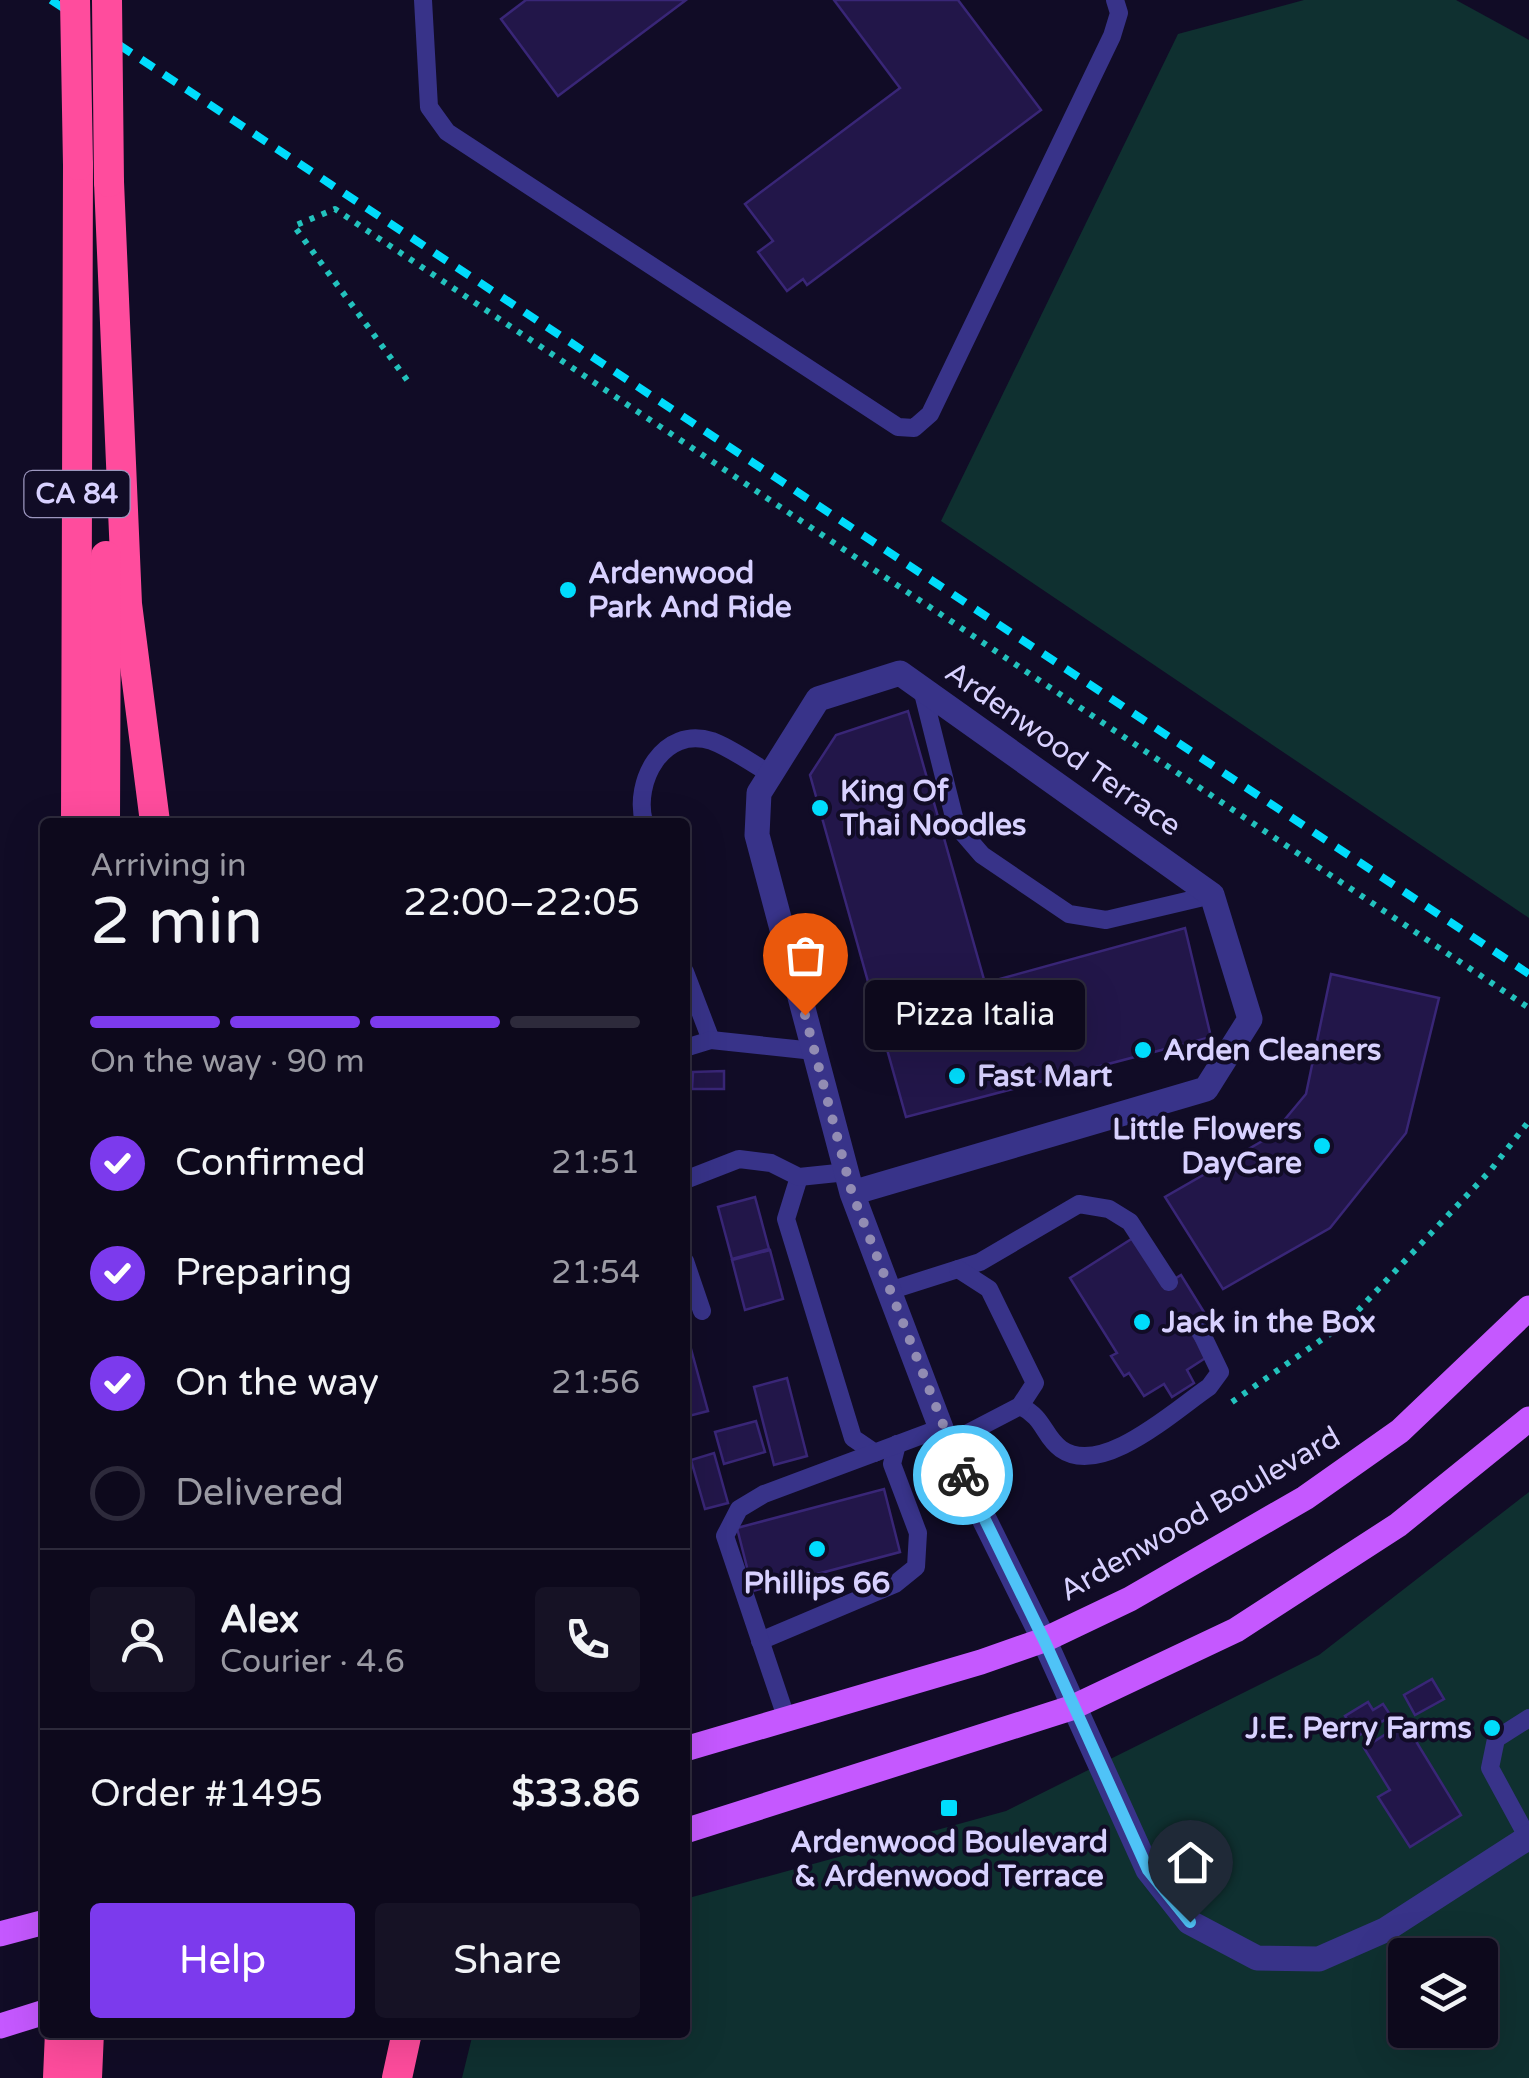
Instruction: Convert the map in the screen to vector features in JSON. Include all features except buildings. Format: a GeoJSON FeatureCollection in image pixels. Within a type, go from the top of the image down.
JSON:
{"type":"FeatureCollection","features":[{"type":"Feature","properties":{"kind":"highway","name":"CA 84"},"geometry":{"type":"LineString","coordinates":[[76,0],[76,818]]}},
{"type":"Feature","properties":{"kind":"highway","name":"CA 84"},"geometry":{"type":"LineString","coordinates":[[105,818],[108,0]]}},
{"type":"Feature","properties":{"kind":"highway"},"geometry":{"type":"LineString","coordinates":[[108,182],[127,604],[155,818]]}},
{"type":"Feature","properties":{"kind":"highway"},"geometry":{"type":"LineString","coordinates":[[58,2078],[60,2038]]}},
{"type":"Feature","properties":{"kind":"highway"},"geometry":{"type":"LineString","coordinates":[[86,2078],[88,2038]]}},
{"type":"Feature","properties":{"kind":"highway"},"geometry":{"type":"LineString","coordinates":[[397,2078],[406,2038]]}},
{"type":"Feature","properties":{"kind":"main road","name":"Ardenwood Boulevard"},"geometry":{"type":"LineString","coordinates":[[690,1749],[1044,1640],[1130,1598],[1305,1498],[1400,1432],[1529,1308]]}},
{"type":"Feature","properties":{"kind":"main road"},"geometry":{"type":"LineString","coordinates":[[690,1830],[1071,1708],[1236,1630],[1398,1525],[1529,1419]]}},
{"type":"Feature","properties":{"kind":"main road"},"geometry":{"type":"LineString","coordinates":[[0,1934],[40,1923]]}},
{"type":"Feature","properties":{"kind":"main road"},"geometry":{"type":"LineString","coordinates":[[0,2026],[40,2014]]}},
{"type":"Feature","properties":{"kind":"street","name":"Ardenwood Terrace"},"geometry":{"type":"LineString","coordinates":[[1212,895],[900,673],[818,700],[759,794],[757,835],[849,1182],[944,1436],[1044,1640],[1071,1708],[1148,1870],[1190,1922],[1258,1958],[1319,1959],[1385,1930],[1529,1837]]}},
{"type":"Feature","properties":{"kind":"street"},"geometry":{"type":"LineString","coordinates":[[849,1182],[1206,1089],[1250,1019],[1212,895]]}},
{"type":"Feature","properties":{"kind":"lane"},"geometry":{"type":"LineString","coordinates":[[423,0],[428,107],[447,132],[898,427],[914,428],[930,414],[1112,36],[1118,13],[1115,0]]}},
{"type":"Feature","properties":{"kind":"lane"},"geometry":{"type":"LineString","coordinates":[[922,689],[956,825],[982,855],[1069,914],[1106,920],[1212,895]]}},
{"type":"Feature","properties":{"kind":"lane"},"geometry":{"type":"LineString","coordinates":[[643,818],[640,796],[644,778],[654,761],[670,748],[710,740],[769,773]]}},
{"type":"Feature","properties":{"kind":"lane"},"geometry":{"type":"LineString","coordinates":[[690,985],[711,1040]]}},
{"type":"Feature","properties":{"kind":"lane"},"geometry":{"type":"LineString","coordinates":[[690,1046],[711,1040],[814,1050]]}},
{"type":"Feature","properties":{"kind":"lane"},"geometry":{"type":"LineString","coordinates":[[690,1178],[739,1159],[771,1163],[799,1177],[849,1182]]}},
{"type":"Feature","properties":{"kind":"lane"},"geometry":{"type":"LineString","coordinates":[[799,1177],[786,1219],[853,1438],[875,1452]]}},
{"type":"Feature","properties":{"kind":"lane"},"geometry":{"type":"LineString","coordinates":[[889,1290],[980,1262],[1079,1204],[1109,1209],[1130,1222],[1169,1282]]}},
{"type":"Feature","properties":{"kind":"lane"},"geometry":{"type":"LineString","coordinates":[[787,1720],[724,1536],[739,1510],[764,1494],[897,1444],[944,1436],[1020,1406],[1034,1383],[989,1289],[958,1268]]}},
{"type":"Feature","properties":{"kind":"lane"},"geometry":{"type":"LineString","coordinates":[[690,1276],[702,1311]]}},
{"type":"Feature","properties":{"kind":"lane"},"geometry":{"type":"LineString","coordinates":[[1020,1406],[1038,1414],[1058,1448],[1080,1459],[1110,1454],[1210,1387],[1220,1372],[1197,1324]]}},
{"type":"Feature","properties":{"kind":"lane"},"geometry":{"type":"LineString","coordinates":[[760,1641],[896,1584],[916,1566],[918,1533],[892,1464],[897,1444]]}},
{"type":"Feature","properties":{"kind":"lane"},"geometry":{"type":"LineString","coordinates":[[1529,1718],[1496,1740],[1490,1768],[1529,1837]]}},
{"type":"Feature","properties":{"kind":"path"},"geometry":{"type":"LineString","coordinates":[[407,380],[294,226],[335,209],[1529,1008]]}},
{"type":"Feature","properties":{"kind":"path"},"geometry":{"type":"LineString","coordinates":[[1229,1404],[1347,1322],[1490,1172],[1529,1121]]}},
{"type":"Feature","properties":{"kind":"green space"},"geometry":{"type":"Polygon","coordinates":[[[1304,0],[1456,0],[1529,40],[1529,918],[941,521],[1178,34],[1304,0]]]}},
{"type":"Feature","properties":{"kind":"green space"},"geometry":{"type":"Polygon","coordinates":[[[1529,1492],[1529,2078],[462,2078],[472,2038],[690,2038],[690,1898],[1006,1811],[1319,1655],[1529,1492]]]}},
{"type":"Feature","properties":{"kind":"railway"},"geometry":{"type":"LineString","coordinates":[[51,0],[1529,974]]}},
{"type":"Feature","properties":{"kind":"way so far"},"geometry":{"type":"LineString","coordinates":[[805,1015],[852,1193],[947,1444],[963,1475]]}},
{"type":"Feature","properties":{"kind":"place","name":"Ardenwood Park And Ride"},"geometry":{"type":"Point","coordinates":[568,590]}},
{"type":"Feature","properties":{"kind":"place","name":"King Of Thai Noodles"},"geometry":{"type":"Point","coordinates":[820,808]}},
{"type":"Feature","properties":{"kind":"place","name":"Pizza Italia"},"geometry":{"type":"Point","coordinates":[805,1015]}},
{"type":"Feature","properties":{"kind":"place","name":"Arden Cleaners"},"geometry":{"type":"Point","coordinates":[1143,1050]}},
{"type":"Feature","properties":{"kind":"place","name":"Fast Mart"},"geometry":{"type":"Point","coordinates":[957,1076]}},
{"type":"Feature","properties":{"kind":"place","name":"Little Flowers DayCare"},"geometry":{"type":"Point","coordinates":[1322,1146]}},
{"type":"Feature","properties":{"kind":"place","name":"Jack in the Box"},"geometry":{"type":"Point","coordinates":[1142,1322]}},
{"type":"Feature","properties":{"kind":"place","name":"Phillips 66"},"geometry":{"type":"Point","coordinates":[817,1549]}},
{"type":"Feature","properties":{"kind":"place","name":"J.E. Perry Farms"},"geometry":{"type":"Point","coordinates":[1492,1728]}},
{"type":"Feature","properties":{"kind":"place","name":"Ardenwood Boulevard & Ardenwood Terrace"},"geometry":{"type":"Point","coordinates":[949,1808]}},
{"type":"Feature","properties":{"kind":"route"},"geometry":{"type":"LineString","coordinates":[[963,1475],[1044,1640],[1071,1708],[1148,1870],[1190,1922]]}}]}
